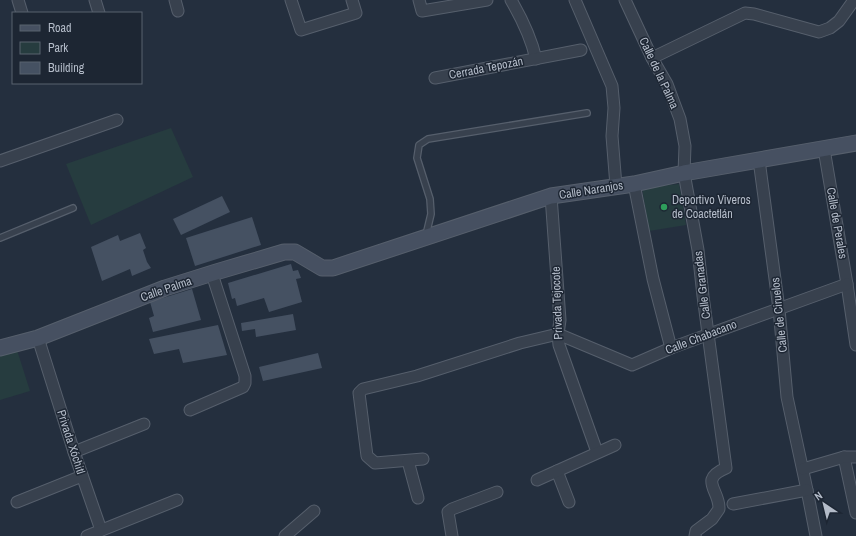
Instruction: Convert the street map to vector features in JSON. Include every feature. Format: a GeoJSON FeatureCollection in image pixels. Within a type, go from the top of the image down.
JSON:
{"type":"FeatureCollection","features":[{"type":"Feature","properties":{"kind":"street"},"geometry":{"type":"LineString","coordinates":[[18,0],[22,12]]}},
{"type":"Feature","properties":{"kind":"street"},"geometry":{"type":"LineString","coordinates":[[95,0],[99,12]]}},
{"type":"Feature","properties":{"kind":"street"},"geometry":{"type":"LineString","coordinates":[[291,0],[301,30],[356,12],[352,0]]}},
{"type":"Feature","properties":{"kind":"street"},"geometry":{"type":"LineString","coordinates":[[419,0],[422,11],[487,0]]}},
{"type":"Feature","properties":{"kind":"street","name":"Cerrada Tepozán"},"geometry":{"type":"LineString","coordinates":[[511,0],[532,41],[536,59]]}},
{"type":"Feature","properties":{"kind":"street"},"geometry":{"type":"LineString","coordinates":[[575,0],[612,86],[614,108],[612,136],[616,186]]}},
{"type":"Feature","properties":{"kind":"street","name":"Calle de la Palma"},"geometry":{"type":"LineString","coordinates":[[625,0],[652,58],[667,84],[680,119],[685,146],[684,173]]}},
{"type":"Feature","properties":{"kind":"street"},"geometry":{"type":"LineString","coordinates":[[652,58],[744,13],[754,14],[819,32],[830,28],[839,21],[854,0]]}},
{"type":"Feature","properties":{"kind":"street","name":"Cerrada Tepozán"},"geometry":{"type":"LineString","coordinates":[[435,78],[581,50]]}},
{"type":"Feature","properties":{"kind":"street"},"geometry":{"type":"LineString","coordinates":[[0,161],[117,120]]}},
{"type":"Feature","properties":{"kind":"street","name":"Calle Naranjos"},"geometry":{"type":"LineString","coordinates":[[333,268],[551,196],[634,184],[684,173],[856,143]]}},
{"type":"Feature","properties":{"kind":"street","name":"Calle de Perales"},"geometry":{"type":"LineString","coordinates":[[824,149],[856,345]]}},
{"type":"Feature","properties":{"kind":"street","name":"Calle de Ciruelos"},"geometry":{"type":"LineString","coordinates":[[759,160],[780,308],[787,397],[808,490],[816,536]]}},
{"type":"Feature","properties":{"kind":"street","name":"Calle Granadas"},"geometry":{"type":"LineString","coordinates":[[684,173],[698,250],[726,468],[715,474],[712,480],[712,487],[718,501],[719,509],[712,518],[696,532],[695,536]]}},
{"type":"Feature","properties":{"kind":"street"},"geometry":{"type":"LineString","coordinates":[[634,184],[653,279],[671,348]]}},
{"type":"Feature","properties":{"kind":"street","name":"Privada Tejocote"},"geometry":{"type":"LineString","coordinates":[[551,196],[560,320],[558,334],[561,352],[597,452]]}},
{"type":"Feature","properties":{"kind":"street","name":"Calle Palma"},"geometry":{"type":"LineString","coordinates":[[0,348],[38,338],[165,288],[284,252],[295,252],[322,268],[333,268]]}},
{"type":"Feature","properties":{"kind":"street"},"geometry":{"type":"LineString","coordinates":[[190,410],[243,387],[245,383],[245,376],[212,274]]}},
{"type":"Feature","properties":{"kind":"street","name":"Calle Chabacano"},"geometry":{"type":"LineString","coordinates":[[558,334],[632,365],[708,334],[847,284]]}},
{"type":"Feature","properties":{"kind":"street"},"geometry":{"type":"LineString","coordinates":[[423,459],[374,463],[367,456],[359,394],[364,389],[417,376],[520,343],[558,334]]}},
{"type":"Feature","properties":{"kind":"street","name":"Privada Xóchitl"},"geometry":{"type":"LineString","coordinates":[[38,338],[74,452],[101,530]]}},
{"type":"Feature","properties":{"kind":"street"},"geometry":{"type":"LineString","coordinates":[[74,452],[144,424]]}},
{"type":"Feature","properties":{"kind":"street"},"geometry":{"type":"LineString","coordinates":[[537,480],[615,445]]}},
{"type":"Feature","properties":{"kind":"street"},"geometry":{"type":"LineString","coordinates":[[803,469],[844,457],[856,457]]}},
{"type":"Feature","properties":{"kind":"street"},"geometry":{"type":"LineString","coordinates":[[844,457],[856,513]]}},
{"type":"Feature","properties":{"kind":"street"},"geometry":{"type":"LineString","coordinates":[[408,461],[418,498]]}},
{"type":"Feature","properties":{"kind":"street"},"geometry":{"type":"LineString","coordinates":[[557,471],[569,502]]}},
{"type":"Feature","properties":{"kind":"street"},"geometry":{"type":"LineString","coordinates":[[17,502],[82,476]]}},
{"type":"Feature","properties":{"kind":"street"},"geometry":{"type":"LineString","coordinates":[[733,504],[808,490]]}},
{"type":"Feature","properties":{"kind":"street"},"geometry":{"type":"LineString","coordinates":[[452,536],[448,512],[452,509],[497,492]]}},
{"type":"Feature","properties":{"kind":"street"},"geometry":{"type":"LineString","coordinates":[[87,536],[177,500]]}},
{"type":"Feature","properties":{"kind":"street"},"geometry":{"type":"LineString","coordinates":[[285,536],[314,511]]}},
{"type":"Feature","properties":{"kind":"lane"},"geometry":{"type":"LineString","coordinates":[[425,238],[431,214],[431,207],[430,199],[417,158],[419,145],[428,139],[587,113]]}},
{"type":"Feature","properties":{"kind":"lane"},"geometry":{"type":"LineString","coordinates":[[0,238],[73,208]]}},
{"type":"Feature","properties":{"kind":"green space"},"geometry":{"type":"Polygon","coordinates":[[[171,128],[193,177],[91,225],[66,164],[171,128]]]}},
{"type":"Feature","properties":{"kind":"green space","name":"Deportivo Viveros de Coactetlán"},"geometry":{"type":"Polygon","coordinates":[[[679,184],[686,225],[649,231],[642,188],[679,184]]]}},
{"type":"Feature","properties":{"kind":"green space"},"geometry":{"type":"Polygon","coordinates":[[[17,350],[30,391],[0,400],[0,355],[17,350]]]}},
{"type":"Feature","properties":{"kind":"building"},"geometry":{"type":"Polygon","coordinates":[[[222,196],[230,212],[181,235],[173,219],[222,196]]]}},
{"type":"Feature","properties":{"kind":"building"},"geometry":{"type":"Polygon","coordinates":[[[252,217],[261,245],[195,266],[186,238],[252,217]]]}},
{"type":"Feature","properties":{"kind":"building"},"geometry":{"type":"Polygon","coordinates":[[[140,233],[146,248],[143,250],[147,262],[151,268],[132,276],[130,269],[102,281],[91,247],[118,235],[120,241],[140,233]]]}},
{"type":"Feature","properties":{"kind":"building"},"geometry":{"type":"Polygon","coordinates":[[[291,264],[293,271],[298,270],[301,278],[296,279],[302,302],[269,312],[264,298],[237,306],[235,298],[232,299],[228,283],[291,264]]]}},
{"type":"Feature","properties":{"kind":"building"},"geometry":{"type":"Polygon","coordinates":[[[192,289],[201,320],[153,332],[149,318],[154,316],[150,302],[192,289]]]}},
{"type":"Feature","properties":{"kind":"building"},"geometry":{"type":"Polygon","coordinates":[[[293,314],[296,330],[256,337],[255,329],[242,331],[241,323],[293,314]]]}},
{"type":"Feature","properties":{"kind":"building"},"geometry":{"type":"Polygon","coordinates":[[[218,325],[227,355],[183,363],[179,349],[154,354],[149,339],[218,325]]]}},
{"type":"Feature","properties":{"kind":"building"},"geometry":{"type":"Polygon","coordinates":[[[318,353],[322,368],[263,381],[259,367],[318,353]]]}},
{"type":"Feature","properties":{"kind":"place","name":"Deportivo Viveros de Coactetlán"},"geometry":{"type":"Point","coordinates":[664,207]}}]}
